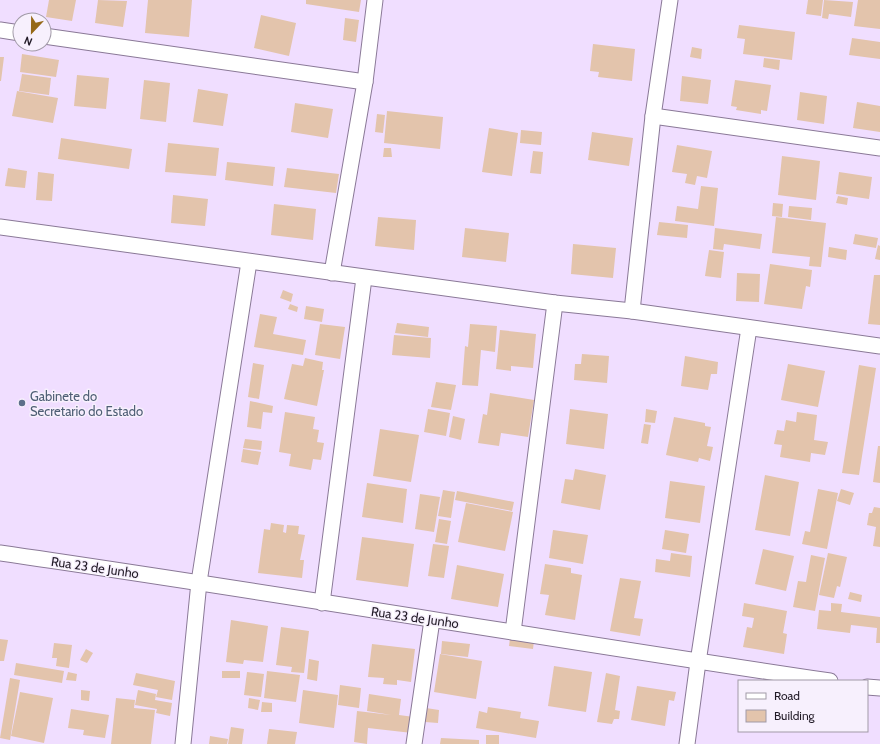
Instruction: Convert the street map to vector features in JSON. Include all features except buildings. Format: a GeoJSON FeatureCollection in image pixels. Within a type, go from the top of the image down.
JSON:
{"type":"FeatureCollection","features":[{"type":"Feature","properties":{"kind":"street"},"geometry":{"type":"LineString","coordinates":[[332,273],[365,82],[375,0]]}},
{"type":"Feature","properties":{"kind":"street"},"geometry":{"type":"LineString","coordinates":[[632,311],[653,116],[670,0]]}},
{"type":"Feature","properties":{"kind":"street"},"geometry":{"type":"LineString","coordinates":[[0,30],[12,32]]}},
{"type":"Feature","properties":{"kind":"street"},"geometry":{"type":"LineString","coordinates":[[52,37],[365,82]]}},
{"type":"Feature","properties":{"kind":"street"},"geometry":{"type":"LineString","coordinates":[[653,116],[880,148]]}},
{"type":"Feature","properties":{"kind":"street"},"geometry":{"type":"LineString","coordinates":[[0,227],[555,304],[632,311],[880,346]]}},
{"type":"Feature","properties":{"kind":"street"},"geometry":{"type":"LineString","coordinates":[[183,744],[199,582],[249,262]]}},
{"type":"Feature","properties":{"kind":"street"},"geometry":{"type":"LineString","coordinates":[[322,603],[364,278]]}},
{"type":"Feature","properties":{"kind":"street"},"geometry":{"type":"LineString","coordinates":[[513,632],[555,304]]}},
{"type":"Feature","properties":{"kind":"street"},"geometry":{"type":"LineString","coordinates":[[687,744],[698,662],[749,328]]}},
{"type":"Feature","properties":{"kind":"street","name":"Rua 23 de Junho"},"geometry":{"type":"LineString","coordinates":[[0,553],[199,582],[322,603],[698,662],[823,680]]}},
{"type":"Feature","properties":{"kind":"street"},"geometry":{"type":"LineString","coordinates":[[414,744],[432,620]]}},
{"type":"Feature","properties":{"kind":"street"},"geometry":{"type":"LineString","coordinates":[[868,686],[880,688]]}},
{"type":"Feature","properties":{"kind":"place","name":"Gabinete do Secretario do Estado"},"geometry":{"type":"Point","coordinates":[22,403]}}]}
